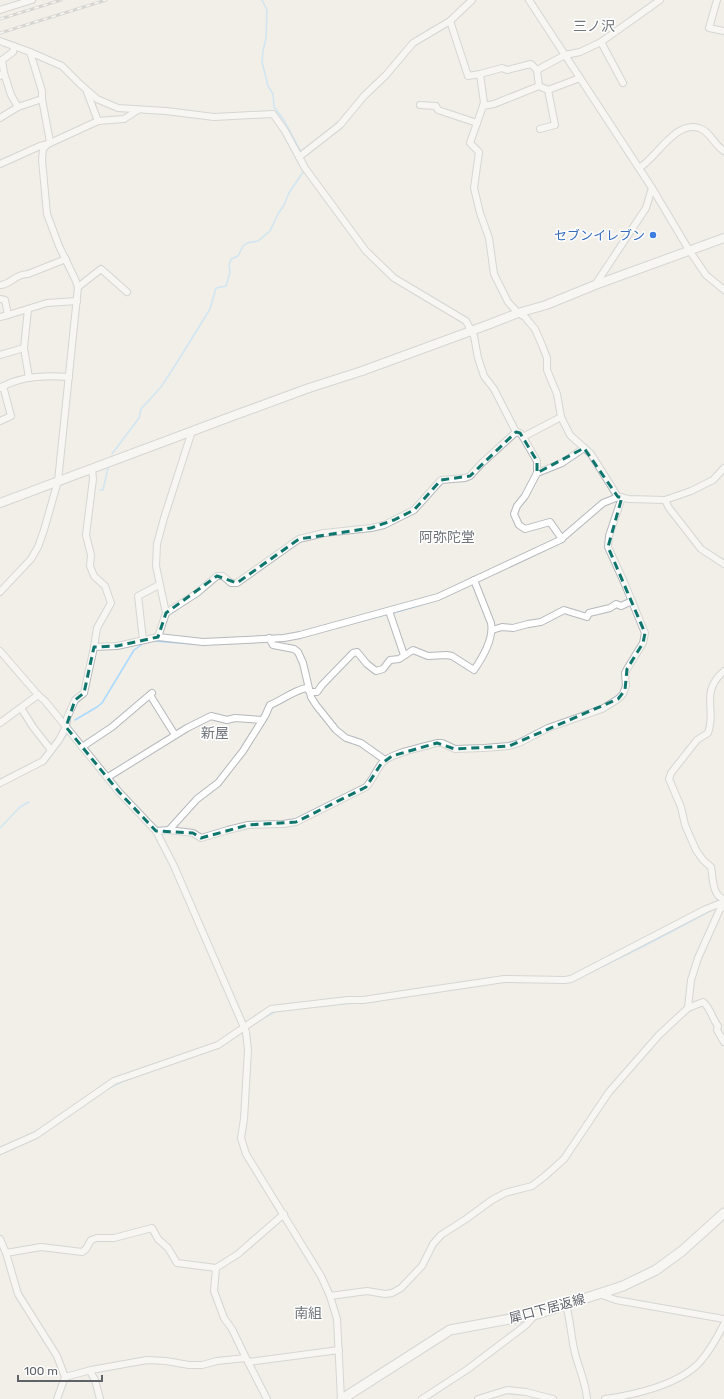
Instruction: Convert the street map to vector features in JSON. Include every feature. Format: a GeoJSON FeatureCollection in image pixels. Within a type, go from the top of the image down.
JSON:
{"type":"FeatureCollection","features":[{"type":"Feature","properties":{"kind":"main road","name":"犀口下居返線"},"geometry":{"type":"LineString","coordinates":[[341,1399],[450,1330],[537,1314],[623,1286],[656,1270],[682,1251],[724,1213]]}},
{"type":"Feature","properties":{"kind":"street"},"geometry":{"type":"LineString","coordinates":[[0,10],[32,0]]}},
{"type":"Feature","properties":{"kind":"street"},"geometry":{"type":"LineString","coordinates":[[299,157],[340,125],[364,96],[386,75],[413,43],[450,21],[472,0]]}},
{"type":"Feature","properties":{"kind":"street"},"geometry":{"type":"LineString","coordinates":[[529,0],[652,188],[689,250],[706,275],[724,290]]}},
{"type":"Feature","properties":{"kind":"street"},"geometry":{"type":"LineString","coordinates":[[537,70],[565,55],[580,52],[601,42],[660,0]]}},
{"type":"Feature","properties":{"kind":"street"},"geometry":{"type":"LineString","coordinates":[[717,0],[709,28],[724,31]]}},
{"type":"Feature","properties":{"kind":"street"},"geometry":{"type":"LineString","coordinates":[[450,21],[468,76],[502,68],[507,70],[531,64],[537,70],[539,86]]}},
{"type":"Feature","properties":{"kind":"street"},"geometry":{"type":"LineString","coordinates":[[0,41],[62,66],[86,90],[98,99],[113,107],[166,111],[214,118],[274,114],[305,168],[366,251],[385,271],[394,278],[466,321],[472,330],[484,376],[494,389],[516,432],[523,437],[537,461],[537,473],[525,496],[517,506],[514,514],[519,525],[525,529],[550,522],[562,539]]}},
{"type":"Feature","properties":{"kind":"street"},"geometry":{"type":"LineString","coordinates":[[601,42],[623,83]]}},
{"type":"Feature","properties":{"kind":"street"},"geometry":{"type":"LineString","coordinates":[[14,46],[14,52],[2,60],[2,75],[18,107]]}},
{"type":"Feature","properties":{"kind":"street"},"geometry":{"type":"LineString","coordinates":[[0,592],[31,559],[38,547],[58,480],[78,287],[52,229],[47,214],[42,160],[43,149],[50,142],[42,99],[42,91],[30,52]]}},
{"type":"Feature","properties":{"kind":"street"},"geometry":{"type":"LineString","coordinates":[[156,831],[169,830],[193,833],[201,838],[248,825],[296,822],[366,787],[384,760],[392,756],[437,743],[442,743],[455,749],[514,745],[548,728],[602,708],[618,699],[625,690],[625,673],[643,643],[645,633],[608,547],[609,536],[620,497],[591,454],[570,435],[561,417],[557,394],[547,370],[546,358],[535,329],[525,317],[518,313],[508,302],[494,274],[489,238],[480,213],[474,188],[479,152],[470,143],[484,103],[480,74]]}},
{"type":"Feature","properties":{"kind":"street"},"geometry":{"type":"LineString","coordinates":[[483,106],[494,104],[539,86],[548,90],[580,78]]}},
{"type":"Feature","properties":{"kind":"street"},"geometry":{"type":"LineString","coordinates":[[86,90],[98,121]]}},
{"type":"Feature","properties":{"kind":"street"},"geometry":{"type":"LineString","coordinates":[[540,129],[555,125],[548,90]]}},
{"type":"Feature","properties":{"kind":"street"},"geometry":{"type":"LineString","coordinates":[[0,118],[18,107],[42,99]]}},
{"type":"Feature","properties":{"kind":"street"},"geometry":{"type":"LineString","coordinates":[[420,105],[436,106],[438,110],[477,123]]}},
{"type":"Feature","properties":{"kind":"street"},"geometry":{"type":"LineString","coordinates":[[0,164],[98,121],[124,119],[138,110]]}},
{"type":"Feature","properties":{"kind":"street"},"geometry":{"type":"LineString","coordinates":[[639,168],[646,164],[664,142],[678,132],[688,128],[698,127],[706,132],[724,151]]}},
{"type":"Feature","properties":{"kind":"street"},"geometry":{"type":"LineString","coordinates":[[595,285],[646,208],[652,188]]}},
{"type":"Feature","properties":{"kind":"street"},"geometry":{"type":"LineString","coordinates":[[0,503],[58,480],[309,388],[362,371],[518,313],[546,305],[595,285],[724,238]]}},
{"type":"Feature","properties":{"kind":"street"},"geometry":{"type":"LineString","coordinates":[[0,285],[2,286],[10,282],[21,274],[28,274],[66,260]]}},
{"type":"Feature","properties":{"kind":"street"},"geometry":{"type":"LineString","coordinates":[[78,287],[101,270],[128,292]]}},
{"type":"Feature","properties":{"kind":"street"},"geometry":{"type":"LineString","coordinates":[[0,299],[5,300],[8,315]]}},
{"type":"Feature","properties":{"kind":"street"},"geometry":{"type":"LineString","coordinates":[[0,317],[47,302],[77,301]]}},
{"type":"Feature","properties":{"kind":"street"},"geometry":{"type":"LineString","coordinates":[[28,309],[24,348],[28,378]]}},
{"type":"Feature","properties":{"kind":"street"},"geometry":{"type":"LineString","coordinates":[[0,355],[24,348]]}},
{"type":"Feature","properties":{"kind":"street"},"geometry":{"type":"LineString","coordinates":[[0,421],[11,416],[2,387],[28,378],[53,376],[69,377]]}},
{"type":"Feature","properties":{"kind":"street"},"geometry":{"type":"LineString","coordinates":[[523,437],[561,417]]}},
{"type":"Feature","properties":{"kind":"street"},"geometry":{"type":"LineString","coordinates":[[158,637],[166,613],[156,566],[157,544],[167,507],[192,431]]}},
{"type":"Feature","properties":{"kind":"street"},"geometry":{"type":"LineString","coordinates":[[166,613],[197,593],[217,576],[223,576],[231,583],[237,584],[299,539],[324,533],[371,528],[384,525],[414,510],[441,480],[465,478],[470,476],[516,432]]}},
{"type":"Feature","properties":{"kind":"street"},"geometry":{"type":"LineString","coordinates":[[537,473],[562,462],[584,448]]}},
{"type":"Feature","properties":{"kind":"street"},"geometry":{"type":"LineString","coordinates":[[0,783],[43,761],[66,727],[67,718],[75,700],[84,693],[97,628],[111,602],[105,586],[94,576],[90,566],[91,555],[86,535],[93,479],[92,468]]}},
{"type":"Feature","properties":{"kind":"street"},"geometry":{"type":"LineString","coordinates":[[94,647],[117,646],[158,637],[203,642],[284,638],[389,611],[438,597],[562,539],[603,503],[620,497],[630,500],[665,500],[691,491],[713,480],[724,468]]}},
{"type":"Feature","properties":{"kind":"street"},"geometry":{"type":"LineString","coordinates":[[665,500],[669,508],[701,549],[724,564]]}},
{"type":"Feature","properties":{"kind":"street"},"geometry":{"type":"LineString","coordinates":[[169,830],[197,799],[218,783],[244,751],[270,705],[306,688],[310,692],[317,692],[322,684],[354,652],[356,652],[376,671],[383,669],[390,660],[398,659],[413,650],[428,656],[452,656],[474,670],[484,653],[492,630],[491,623],[474,580]]}},
{"type":"Feature","properties":{"kind":"street"},"geometry":{"type":"LineString","coordinates":[[143,640],[138,596],[159,585]]}},
{"type":"Feature","properties":{"kind":"street"},"geometry":{"type":"LineString","coordinates":[[492,630],[502,627],[513,628],[541,622],[564,610],[587,617],[589,613],[610,608],[616,604],[620,606],[632,602]]}},
{"type":"Feature","properties":{"kind":"street"},"geometry":{"type":"LineString","coordinates":[[389,611],[404,655]]}},
{"type":"Feature","properties":{"kind":"street"},"geometry":{"type":"LineString","coordinates":[[269,638],[273,645],[294,649],[298,652],[310,692],[316,705],[336,730],[346,738],[361,743],[384,760]]}},
{"type":"Feature","properties":{"kind":"street"},"geometry":{"type":"LineString","coordinates":[[0,651],[45,701],[120,792],[156,831],[177,873],[245,1029],[247,1056],[244,1119],[241,1138],[246,1154],[321,1276],[330,1296],[337,1319],[341,1399]]}},
{"type":"Feature","properties":{"kind":"street"},"geometry":{"type":"LineString","coordinates":[[724,671],[712,684],[710,725],[708,733],[697,740],[671,773],[669,779],[681,807],[686,825],[696,850],[702,860],[711,867],[716,894],[720,898],[724,899]]}},
{"type":"Feature","properties":{"kind":"street"},"geometry":{"type":"LineString","coordinates":[[82,747],[112,727],[151,694],[175,736]]}},
{"type":"Feature","properties":{"kind":"street"},"geometry":{"type":"LineString","coordinates":[[0,722],[38,695]]}},
{"type":"Feature","properties":{"kind":"street"},"geometry":{"type":"LineString","coordinates":[[21,708],[33,727],[51,750]]}},
{"type":"Feature","properties":{"kind":"street"},"geometry":{"type":"LineString","coordinates":[[108,777],[211,716],[227,720],[235,718],[262,720]]}},
{"type":"Feature","properties":{"kind":"street"},"geometry":{"type":"LineString","coordinates":[[0,1151],[36,1135],[114,1081],[218,1045],[245,1029],[271,1009],[363,1000],[504,979],[571,979],[706,909],[724,902]]}},
{"type":"Feature","properties":{"kind":"street"},"geometry":{"type":"LineString","coordinates":[[688,1008],[691,980],[698,958],[720,909],[724,907]]}},
{"type":"Feature","properties":{"kind":"street"},"geometry":{"type":"LineString","coordinates":[[330,1296],[367,1291],[385,1294],[396,1290],[406,1283],[422,1266],[433,1244],[441,1235],[492,1200],[505,1193],[532,1186],[546,1176],[564,1159],[609,1092],[659,1035],[688,1008],[703,1002],[710,1008],[715,1021],[721,1024],[717,1030],[724,1042]]}},
{"type":"Feature","properties":{"kind":"street"},"geometry":{"type":"LineString","coordinates":[[6,1253],[41,1247],[82,1252],[86,1249],[91,1240],[97,1238],[114,1238],[152,1228],[158,1239],[168,1248],[177,1263],[216,1268],[238,1254],[284,1214]]}},
{"type":"Feature","properties":{"kind":"street"},"geometry":{"type":"LineString","coordinates":[[0,1239],[6,1253],[18,1294],[57,1356],[65,1377],[57,1399]]}},
{"type":"Feature","properties":{"kind":"street"},"geometry":{"type":"LineString","coordinates":[[216,1268],[214,1291],[224,1318],[232,1329],[267,1399]]}},
{"type":"Feature","properties":{"kind":"street"},"geometry":{"type":"LineString","coordinates":[[599,1294],[616,1300],[724,1319]]}},
{"type":"Feature","properties":{"kind":"street"},"geometry":{"type":"LineString","coordinates":[[566,1305],[576,1356],[584,1379],[587,1399]]}},
{"type":"Feature","properties":{"kind":"street"},"geometry":{"type":"LineString","coordinates":[[422,1399],[468,1369],[526,1325],[537,1314]]}},
{"type":"Feature","properties":{"kind":"street"},"geometry":{"type":"LineString","coordinates":[[605,1399],[670,1382],[690,1371],[700,1362],[713,1345],[724,1324]]}},
{"type":"Feature","properties":{"kind":"street"},"geometry":{"type":"LineString","coordinates":[[65,1377],[147,1360],[202,1365],[217,1361],[247,1360],[339,1350]]}},
{"type":"Feature","properties":{"kind":"street"},"geometry":{"type":"LineString","coordinates":[[90,1371],[95,1380],[100,1399]]}},
{"type":"Feature","properties":{"kind":"street"},"geometry":{"type":"LineString","coordinates":[[478,1399],[507,1390],[526,1392],[554,1399]]}},
{"type":"Feature","properties":{"kind":"highlighted area"},"geometry":{"type":"Polygon","coordinates":[[[516,432],[520,433],[537,461],[537,473],[584,448],[618,497],[622,497],[608,547],[645,633],[643,643],[627,669],[625,690],[618,699],[509,746],[455,749],[437,743],[392,756],[381,764],[366,787],[296,822],[248,825],[201,838],[193,833],[156,831],[119,792],[66,727],[75,700],[84,693],[94,647],[117,646],[158,637],[166,613],[217,576],[237,583],[299,539],[371,528],[394,520],[414,510],[441,480],[470,476],[516,432]]]}},
{"type":"Feature","properties":{"kind":"waterway"},"geometry":{"type":"LineString","coordinates":[[262,0],[267,10],[266,38],[262,62],[268,86],[273,94],[274,107],[284,120],[301,152]]}},
{"type":"Feature","properties":{"kind":"waterway"},"geometry":{"type":"LineString","coordinates":[[112,454],[139,418],[141,409],[161,387],[176,364],[210,309],[216,288],[226,286],[230,272],[229,265],[231,259],[238,256],[243,246],[247,243],[258,241],[270,231],[289,193],[303,172]]}},
{"type":"Feature","properties":{"kind":"waterway"},"geometry":{"type":"LineString","coordinates":[[100,490],[103,490],[108,468]]}},
{"type":"Feature","properties":{"kind":"waterway"},"geometry":{"type":"LineString","coordinates":[[626,496],[634,496]]}},
{"type":"Feature","properties":{"kind":"waterway"},"geometry":{"type":"LineString","coordinates":[[515,564],[560,543]]}},
{"type":"Feature","properties":{"kind":"waterway"},"geometry":{"type":"LineString","coordinates":[[393,613],[431,602]]}},
{"type":"Feature","properties":{"kind":"waterway"},"geometry":{"type":"LineString","coordinates":[[328,630],[388,614]]}},
{"type":"Feature","properties":{"kind":"waterway"},"geometry":{"type":"LineString","coordinates":[[153,641],[193,644]]}},
{"type":"Feature","properties":{"kind":"waterway"},"geometry":{"type":"LineString","coordinates":[[75,720],[102,703],[134,650],[144,643]]}},
{"type":"Feature","properties":{"kind":"waterway"},"geometry":{"type":"LineString","coordinates":[[48,760],[67,734]]}},
{"type":"Feature","properties":{"kind":"waterway"},"geometry":{"type":"LineString","coordinates":[[0,828],[20,807],[29,802]]}},
{"type":"Feature","properties":{"kind":"waterway"},"geometry":{"type":"LineString","coordinates":[[589,973],[714,909]]}},
{"type":"Feature","properties":{"kind":"waterway"},"geometry":{"type":"LineString","coordinates":[[553,983],[565,983]]}},
{"type":"Feature","properties":{"kind":"waterway"},"geometry":{"type":"LineString","coordinates":[[311,1007],[353,1003]]}},
{"type":"Feature","properties":{"kind":"waterway"},"geometry":{"type":"LineString","coordinates":[[263,1018],[277,1011]]}},
{"type":"Feature","properties":{"kind":"waterway"},"geometry":{"type":"LineString","coordinates":[[111,1087],[133,1077]]}},
{"type":"Feature","properties":{"kind":"railway"},"geometry":{"type":"LineString","coordinates":[[0,19],[61,0]]}},
{"type":"Feature","properties":{"kind":"railway"},"geometry":{"type":"LineString","coordinates":[[0,33],[106,0]]}},
{"type":"Feature","properties":{"kind":"place","name":"セブンイレブン"},"geometry":{"type":"Point","coordinates":[653,235]}},
{"type":"Feature","properties":{"kind":"district","name":"三ノ沢"},"geometry":{"type":"Point","coordinates":[594,26]}},
{"type":"Feature","properties":{"kind":"district","name":"阿弥陀堂"},"geometry":{"type":"Point","coordinates":[447,537]}},
{"type":"Feature","properties":{"kind":"district","name":"新屋"},"geometry":{"type":"Point","coordinates":[215,733]}},
{"type":"Feature","properties":{"kind":"district","name":"南組"},"geometry":{"type":"Point","coordinates":[308,1313]}}]}
